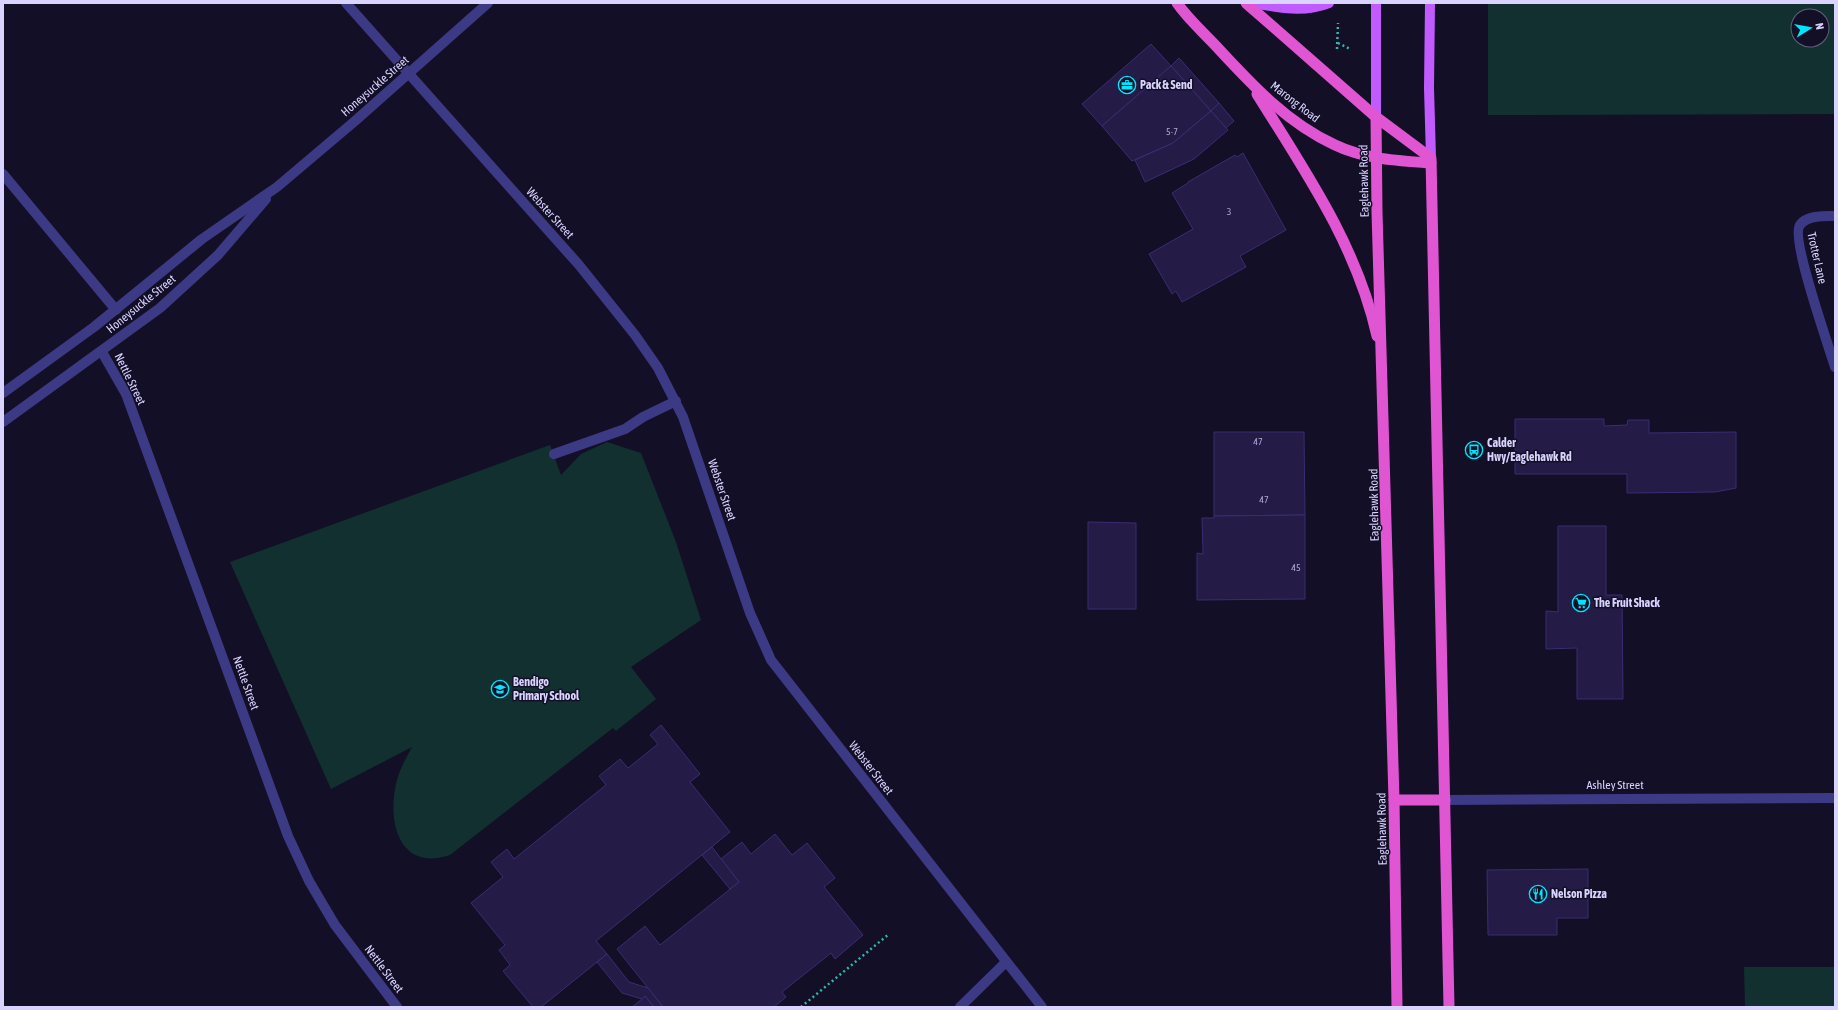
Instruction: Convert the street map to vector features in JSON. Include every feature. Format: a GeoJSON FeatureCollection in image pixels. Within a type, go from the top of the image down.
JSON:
{"type":"FeatureCollection","features":[{"type":"Feature","properties":{"kind":"highway","name":"Marong Road"},"geometry":{"type":"LineString","coordinates":[[1177,3],[1251,84],[1304,128],[1335,146],[1376,158],[1431,160]]}},
{"type":"Feature","properties":{"kind":"highway"},"geometry":{"type":"LineString","coordinates":[[1246,3],[1376,117],[1431,160],[1448,1007]]}},
{"type":"Feature","properties":{"kind":"highway"},"geometry":{"type":"LineString","coordinates":[[1251,84],[1329,212],[1349,251],[1361,281],[1373,320],[1383,364]]}},
{"type":"Feature","properties":{"kind":"highway","name":"Eaglehawk Road"},"geometry":{"type":"LineString","coordinates":[[1376,117],[1394,800],[1397,1007]]}},
{"type":"Feature","properties":{"kind":"highway","name":"Ashley Street"},"geometry":{"type":"LineString","coordinates":[[1394,800],[1445,800]]}},
{"type":"Feature","properties":{"kind":"main road"},"geometry":{"type":"LineString","coordinates":[[1254,3],[1290,9],[1309,8],[1328,3]]}},
{"type":"Feature","properties":{"kind":"main road","name":"Eaglehawk Road"},"geometry":{"type":"LineString","coordinates":[[1376,3],[1376,117]]}},
{"type":"Feature","properties":{"kind":"main road"},"geometry":{"type":"LineString","coordinates":[[1430,3],[1429,88],[1431,160]]}},
{"type":"Feature","properties":{"kind":"street","name":"Webster Street"},"geometry":{"type":"LineString","coordinates":[[346,3],[579,265],[607,299],[658,368],[676,401],[750,613],[771,660],[1042,1007]]}},
{"type":"Feature","properties":{"kind":"street","name":"Honeysuckle Street"},"geometry":{"type":"LineString","coordinates":[[3,393],[116,310],[202,239],[277,187],[488,3]]}},
{"type":"Feature","properties":{"kind":"street"},"geometry":{"type":"LineString","coordinates":[[3,174],[116,310]]}},
{"type":"Feature","properties":{"kind":"street","name":"Honeysuckle Street"},"geometry":{"type":"LineString","coordinates":[[3,422],[102,352],[160,308],[218,255],[277,187]]}},
{"type":"Feature","properties":{"kind":"street","name":"Trotter Lane"},"geometry":{"type":"LineString","coordinates":[[1835,216],[1815,218],[1800,224],[1797,232],[1806,272],[1835,367]]}},
{"type":"Feature","properties":{"kind":"street","name":"Nettle Street"},"geometry":{"type":"LineString","coordinates":[[102,352],[126,394],[288,836],[309,881],[335,925],[396,1007]]}},
{"type":"Feature","properties":{"kind":"street"},"geometry":{"type":"LineString","coordinates":[[554,454],[625,429],[643,417],[676,401]]}},
{"type":"Feature","properties":{"kind":"street","name":"Ashley Street"},"geometry":{"type":"LineString","coordinates":[[1445,800],[1835,798]]}},
{"type":"Feature","properties":{"kind":"street"},"geometry":{"type":"LineString","coordinates":[[960,1007],[1006,962]]}},
{"type":"Feature","properties":{"kind":"path"},"geometry":{"type":"LineString","coordinates":[[1338,22],[1338,49]]}},
{"type":"Feature","properties":{"kind":"path"},"geometry":{"type":"LineString","coordinates":[[1338,42],[1350,49]]}},
{"type":"Feature","properties":{"kind":"path"},"geometry":{"type":"LineString","coordinates":[[800,1007],[890,934]]}},
{"type":"Feature","properties":{"kind":"green space"},"geometry":{"type":"Polygon","coordinates":[[[1488,3],[1835,3],[1835,114],[1488,115],[1488,3]]]}},
{"type":"Feature","properties":{"kind":"green space"},"geometry":{"type":"Polygon","coordinates":[[[607,442],[641,453],[676,542],[701,620],[631,667],[656,699],[616,731],[613,728],[450,855],[433,858],[419,857],[409,850],[401,840],[396,828],[394,814],[394,799],[397,779],[412,747],[331,789],[230,562],[550,445],[561,475],[581,454],[607,442]]]}},
{"type":"Feature","properties":{"kind":"green space"},"geometry":{"type":"Polygon","coordinates":[[[1744,967],[1835,967],[1835,1007],[1745,1007],[1744,967]]]}},
{"type":"Feature","properties":{"kind":"building","name":"Pack & Send"},"geometry":{"type":"Polygon","coordinates":[[[1151,44],[1171,66],[1102,126],[1082,104],[1151,44]]]}},
{"type":"Feature","properties":{"kind":"building"},"geometry":{"type":"Polygon","coordinates":[[[1179,58],[1219,103],[1211,111],[1171,66],[1179,58]]]}},
{"type":"Feature","properties":{"kind":"building"},"geometry":{"type":"Polygon","coordinates":[[[1171,66],[1211,111],[1173,143],[1132,161],[1102,126],[1171,66]]]}},
{"type":"Feature","properties":{"kind":"building"},"geometry":{"type":"Polygon","coordinates":[[[1219,103],[1234,121],[1226,128],[1211,111],[1219,103]]]}},
{"type":"Feature","properties":{"kind":"building"},"geometry":{"type":"Polygon","coordinates":[[[1211,111],[1228,130],[1194,159],[1145,182],[1135,160],[1173,143],[1211,111]]]}},
{"type":"Feature","properties":{"kind":"building"},"geometry":{"type":"Polygon","coordinates":[[[1243,153],[1286,230],[1240,256],[1246,267],[1182,302],[1176,291],[1172,294],[1149,254],[1193,229],[1172,193],[1235,155],[1237,157],[1243,153]]]}},
{"type":"Feature","properties":{"kind":"building"},"geometry":{"type":"Polygon","coordinates":[[[1515,419],[1604,419],[1604,426],[1627,425],[1628,420],[1649,420],[1649,433],[1736,432],[1736,488],[1715,492],[1627,493],[1627,474],[1515,474],[1515,419]]]}},
{"type":"Feature","properties":{"kind":"building"},"geometry":{"type":"Polygon","coordinates":[[[1214,432],[1304,432],[1305,515],[1214,516],[1214,432]]]}},
{"type":"Feature","properties":{"kind":"building"},"geometry":{"type":"Polygon","coordinates":[[[1305,515],[1305,599],[1197,600],[1197,553],[1203,554],[1202,518],[1214,518],[1214,516],[1305,515]]]}},
{"type":"Feature","properties":{"kind":"building"},"geometry":{"type":"Polygon","coordinates":[[[1088,522],[1136,523],[1136,609],[1088,609],[1088,522]]]}},
{"type":"Feature","properties":{"kind":"building"},"geometry":{"type":"Polygon","coordinates":[[[1558,526],[1606,526],[1606,595],[1622,595],[1623,699],[1577,699],[1577,648],[1546,649],[1546,611],[1558,612],[1558,526]]]}},
{"type":"Feature","properties":{"kind":"building"},"geometry":{"type":"Polygon","coordinates":[[[661,725],[700,774],[690,782],[730,832],[596,941],[607,954],[541,1007],[533,1007],[503,971],[510,965],[499,950],[505,945],[471,903],[503,877],[491,862],[507,849],[514,859],[606,785],[599,776],[620,759],[628,768],[658,744],[650,735],[661,725]]]}},
{"type":"Feature","properties":{"kind":"building"},"geometry":{"type":"Polygon","coordinates":[[[775,834],[792,855],[807,843],[835,878],[824,887],[863,935],[835,959],[831,953],[782,992],[786,997],[774,1007],[663,1007],[617,949],[645,926],[660,945],[739,882],[721,859],[742,842],[751,854],[775,834]]]}},
{"type":"Feature","properties":{"kind":"building"},"geometry":{"type":"Polygon","coordinates":[[[712,847],[739,882],[730,889],[702,855],[712,847]]]}},
{"type":"Feature","properties":{"kind":"building","name":"Nelson Pizza"},"geometry":{"type":"Polygon","coordinates":[[[1588,869],[1588,918],[1557,918],[1557,935],[1488,935],[1487,870],[1588,869]]]}},
{"type":"Feature","properties":{"kind":"building"},"geometry":{"type":"Polygon","coordinates":[[[607,954],[629,982],[648,988],[663,1007],[654,1007],[645,996],[642,999],[622,993],[597,962],[607,954]]]}},
{"type":"Feature","properties":{"kind":"building"},"geometry":{"type":"Polygon","coordinates":[[[645,996],[654,1007],[632,1007],[642,999],[645,996]]]}},
{"type":"Feature","properties":{"kind":"place","name":"Pack & Send"},"geometry":{"type":"Point","coordinates":[1127,85]}},
{"type":"Feature","properties":{"kind":"place","name":"Calder Hwy/Eaglehawk Rd"},"geometry":{"type":"Point","coordinates":[1474,450]}},
{"type":"Feature","properties":{"kind":"place","name":"The Fruit Shack"},"geometry":{"type":"Point","coordinates":[1581,603]}},
{"type":"Feature","properties":{"kind":"place","name":"Bendigo Primary School"},"geometry":{"type":"Point","coordinates":[500,689]}},
{"type":"Feature","properties":{"kind":"place","name":"Nelson Pizza"},"geometry":{"type":"Point","coordinates":[1538,894]}}]}
